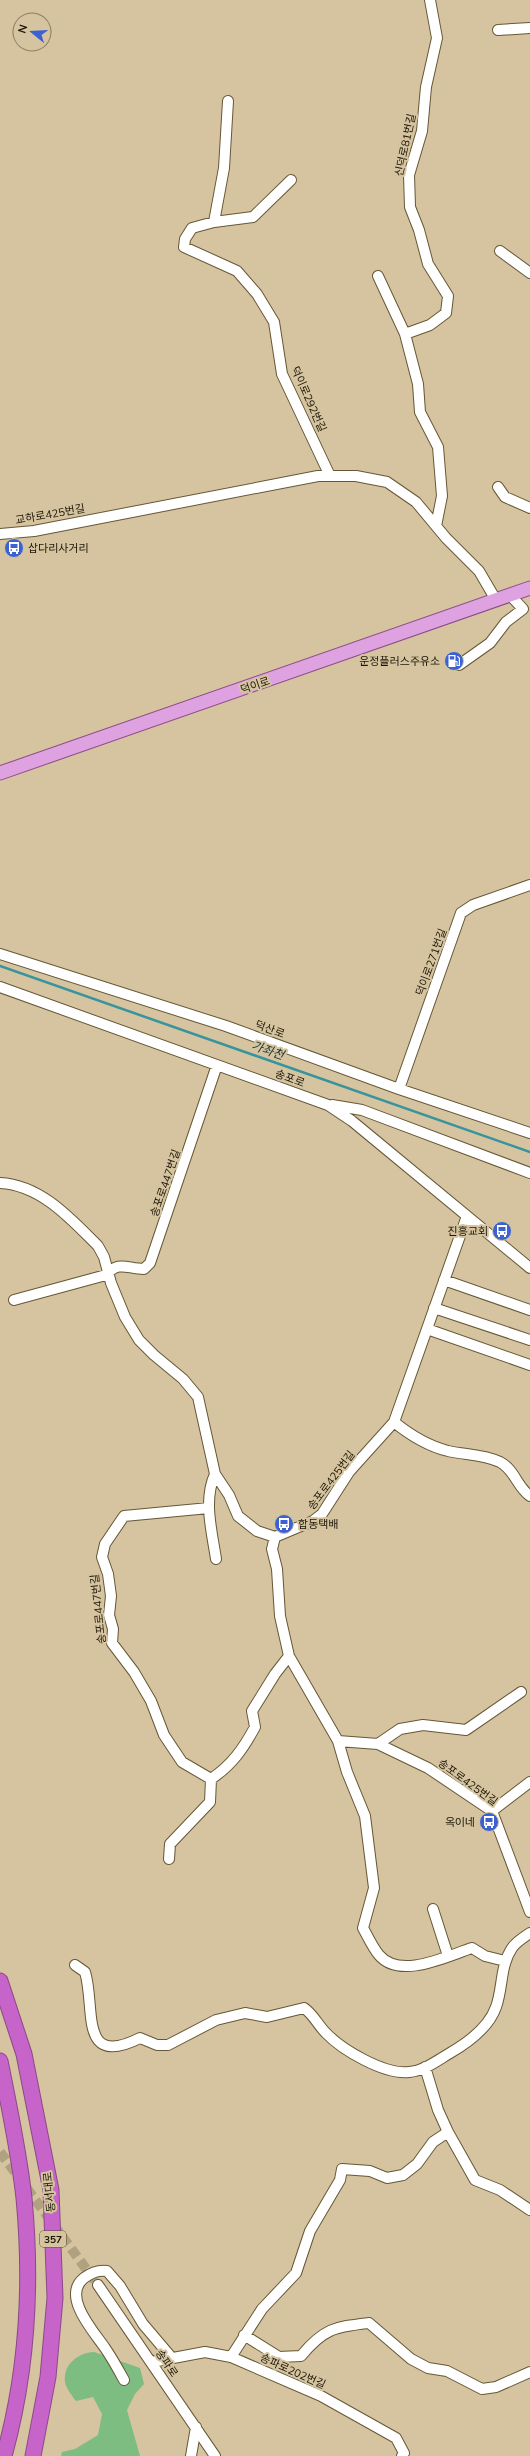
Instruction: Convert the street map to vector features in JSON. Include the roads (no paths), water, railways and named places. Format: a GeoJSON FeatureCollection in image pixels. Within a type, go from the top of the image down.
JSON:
{"type":"FeatureCollection","features":[{"type":"Feature","properties":{"kind":"highway","name":"동서대로"},"geometry":{"type":"LineString","coordinates":[[0,1981],[24,2054],[51,2190],[55,2298],[48,2377],[34,2454]]}},
{"type":"Feature","properties":{"kind":"highway","name":"357"},"geometry":{"type":"LineString","coordinates":[[0,2061],[24,2198],[28,2293],[21,2371],[6,2451]]}},
{"type":"Feature","properties":{"kind":"main road","name":"덕이로"},"geometry":{"type":"LineString","coordinates":[[0,773],[530,588]]}},
{"type":"Feature","properties":{"kind":"street","name":"신덕로81번길"},"geometry":{"type":"LineString","coordinates":[[405,334],[430,325],[446,313],[448,296],[428,264],[419,230],[410,207],[409,175],[422,131],[426,87],[437,38],[430,0]]}},
{"type":"Feature","properties":{"kind":"street"},"geometry":{"type":"LineString","coordinates":[[498,30],[530,28]]}},
{"type":"Feature","properties":{"kind":"street"},"geometry":{"type":"LineString","coordinates":[[214,222],[224,168],[228,101]]}},
{"type":"Feature","properties":{"kind":"street","name":"덕이로292번길"},"geometry":{"type":"LineString","coordinates":[[291,180],[253,217],[214,222],[192,228],[185,239],[184,246],[236,271],[260,299],[274,322],[282,374],[330,476]]}},
{"type":"Feature","properties":{"kind":"street"},"geometry":{"type":"LineString","coordinates":[[500,251],[530,273]]}},
{"type":"Feature","properties":{"kind":"street"},"geometry":{"type":"LineString","coordinates":[[378,276],[405,334],[418,384],[420,412],[438,447],[442,496],[436,526]]}},
{"type":"Feature","properties":{"kind":"street","name":"교하로425번길"},"geometry":{"type":"LineString","coordinates":[[0,534],[34,531],[318,476],[330,476]]}},
{"type":"Feature","properties":{"kind":"street"},"geometry":{"type":"LineString","coordinates":[[330,476],[356,476],[387,482],[416,502],[436,526],[479,571],[496,600]]}},
{"type":"Feature","properties":{"kind":"street"},"geometry":{"type":"LineString","coordinates":[[498,487],[505,497],[530,508]]}},
{"type":"Feature","properties":{"kind":"street"},"geometry":{"type":"LineString","coordinates":[[459,665],[490,644],[506,622],[527,613],[510,595]]}},
{"type":"Feature","properties":{"kind":"street","name":"덕이로271번길"},"geometry":{"type":"LineString","coordinates":[[398,1089],[461,913],[473,905],[530,885]]}},
{"type":"Feature","properties":{"kind":"street","name":"덕산로"},"geometry":{"type":"LineString","coordinates":[[0,954],[226,1026],[398,1089],[530,1133]]}},
{"type":"Feature","properties":{"kind":"street","name":"송포로"},"geometry":{"type":"LineString","coordinates":[[0,988],[217,1064],[328,1105],[352,1121],[530,1268]]}},
{"type":"Feature","properties":{"kind":"street","name":"송포로447번길"},"geometry":{"type":"LineString","coordinates":[[14,1300],[106,1275],[113,1268],[123,1266],[144,1269],[150,1263],[217,1064]]}},
{"type":"Feature","properties":{"kind":"street"},"geometry":{"type":"LineString","coordinates":[[328,1105],[362,1110],[530,1173]]}},
{"type":"Feature","properties":{"kind":"street"},"geometry":{"type":"LineString","coordinates":[[0,1183],[25,1187],[48,1201],[98,1246],[104,1257],[108,1273],[125,1318],[139,1340],[154,1355],[183,1379],[198,1397],[215,1474],[229,1495],[238,1516],[257,1531],[274,1537],[272,1549],[277,1569],[280,1616],[289,1656],[338,1741],[347,1772],[365,1816],[374,1888],[363,1928],[379,1956],[394,1965],[416,1966],[472,1948],[485,1956],[505,1961]]}},
{"type":"Feature","properties":{"kind":"street","name":"송포로425번길"},"geometry":{"type":"LineString","coordinates":[[274,1537],[313,1521],[322,1514],[349,1472],[394,1422],[467,1216]]}},
{"type":"Feature","properties":{"kind":"street"},"geometry":{"type":"LineString","coordinates":[[444,1280],[530,1310]]}},
{"type":"Feature","properties":{"kind":"street"},"geometry":{"type":"LineString","coordinates":[[434,1308],[530,1340]]}},
{"type":"Feature","properties":{"kind":"street"},"geometry":{"type":"LineString","coordinates":[[427,1329],[530,1365]]}},
{"type":"Feature","properties":{"kind":"street"},"geometry":{"type":"LineString","coordinates":[[394,1422],[414,1438],[448,1451],[481,1455],[501,1463],[514,1474],[524,1492],[530,1496]]}},
{"type":"Feature","properties":{"kind":"street"},"geometry":{"type":"LineString","coordinates":[[215,1474],[212,1482],[209,1508],[216,1559]]}},
{"type":"Feature","properties":{"kind":"street","name":"송포로447번길"},"geometry":{"type":"LineString","coordinates":[[209,1508],[124,1516],[105,1544],[102,1557],[108,1574],[111,1596],[109,1615],[113,1629],[112,1643],[138,1678],[151,1701],[164,1735],[182,1762],[211,1779]]}},
{"type":"Feature","properties":{"kind":"street"},"geometry":{"type":"LineString","coordinates":[[169,1859],[170,1844],[210,1802],[211,1779],[226,1770],[242,1752],[255,1727],[252,1711],[275,1674],[289,1656]]}},
{"type":"Feature","properties":{"kind":"street"},"geometry":{"type":"LineString","coordinates":[[378,1744],[400,1729],[423,1725],[466,1730],[521,1692]]}},
{"type":"Feature","properties":{"kind":"street","name":"송포로425번길"},"geometry":{"type":"LineString","coordinates":[[338,1741],[378,1744],[428,1768],[492,1811],[530,1912]]}},
{"type":"Feature","properties":{"kind":"street"},"geometry":{"type":"LineString","coordinates":[[492,1811],[530,1782]]}},
{"type":"Feature","properties":{"kind":"street"},"geometry":{"type":"LineString","coordinates":[[433,1909],[448,1956]]}},
{"type":"Feature","properties":{"kind":"street"},"geometry":{"type":"LineString","coordinates":[[75,1965],[86,1972],[94,2030],[101,2044],[111,2048],[124,2046],[140,2038],[157,2044],[168,2044],[216,2020],[245,2013],[267,2017],[304,2008],[312,2015],[326,2033],[357,2056],[391,2070],[409,2072],[426,2067],[463,2045],[490,2022],[497,2006],[505,1961],[512,1947],[530,1933]]}},
{"type":"Feature","properties":{"kind":"street"},"geometry":{"type":"LineString","coordinates":[[426,2067],[438,2110],[448,2132],[475,2180],[500,2190],[530,2210]]}},
{"type":"Feature","properties":{"kind":"street"},"geometry":{"type":"LineString","coordinates":[[231,2357],[262,2309],[296,2273],[310,2231],[340,2180],[342,2169],[370,2171],[386,2178],[404,2175],[417,2164],[433,2142],[448,2132]]}},
{"type":"Feature","properties":{"kind":"street"},"geometry":{"type":"LineString","coordinates":[[124,2380],[106,2348],[84,2319],[78,2305],[77,2292],[80,2283],[89,2274],[98,2270],[107,2271],[120,2286],[143,2324],[171,2358]]}},
{"type":"Feature","properties":{"kind":"street","name":"송파로"},"geometry":{"type":"LineString","coordinates":[[98,2285],[215,2456]]}},
{"type":"Feature","properties":{"kind":"street"},"geometry":{"type":"LineString","coordinates":[[244,2335],[279,2357],[301,2356],[316,2337],[338,2326],[369,2323],[411,2360],[428,2368],[447,2371],[482,2389],[496,2387],[530,2372]]}},
{"type":"Feature","properties":{"kind":"street","name":"송파로202번길"},"geometry":{"type":"LineString","coordinates":[[152,2362],[205,2352],[231,2357],[321,2396],[396,2438],[404,2453],[402,2456]]}},
{"type":"Feature","properties":{"kind":"street"},"geometry":{"type":"LineString","coordinates":[[191,2456],[196,2427]]}},
{"type":"Feature","properties":{"kind":"waterway","name":"가좌천"},"geometry":{"type":"LineString","coordinates":[[0,966],[530,1152]]}},
{"type":"Feature","properties":{"kind":"tunnel"},"geometry":{"type":"LineString","coordinates":[[0,2152],[98,2285]]}},
{"type":"Feature","properties":{"kind":"place","name":"삽다리사거리"},"geometry":{"type":"Point","coordinates":[14,548]}},
{"type":"Feature","properties":{"kind":"place","name":"운정플러스주유소"},"geometry":{"type":"Point","coordinates":[454,661]}},
{"type":"Feature","properties":{"kind":"place","name":"진흥교회"},"geometry":{"type":"Point","coordinates":[502,1231]}},
{"type":"Feature","properties":{"kind":"place","name":"합동택배"},"geometry":{"type":"Point","coordinates":[284,1524]}},
{"type":"Feature","properties":{"kind":"place","name":"옥이네"},"geometry":{"type":"Point","coordinates":[489,1822]}}]}
